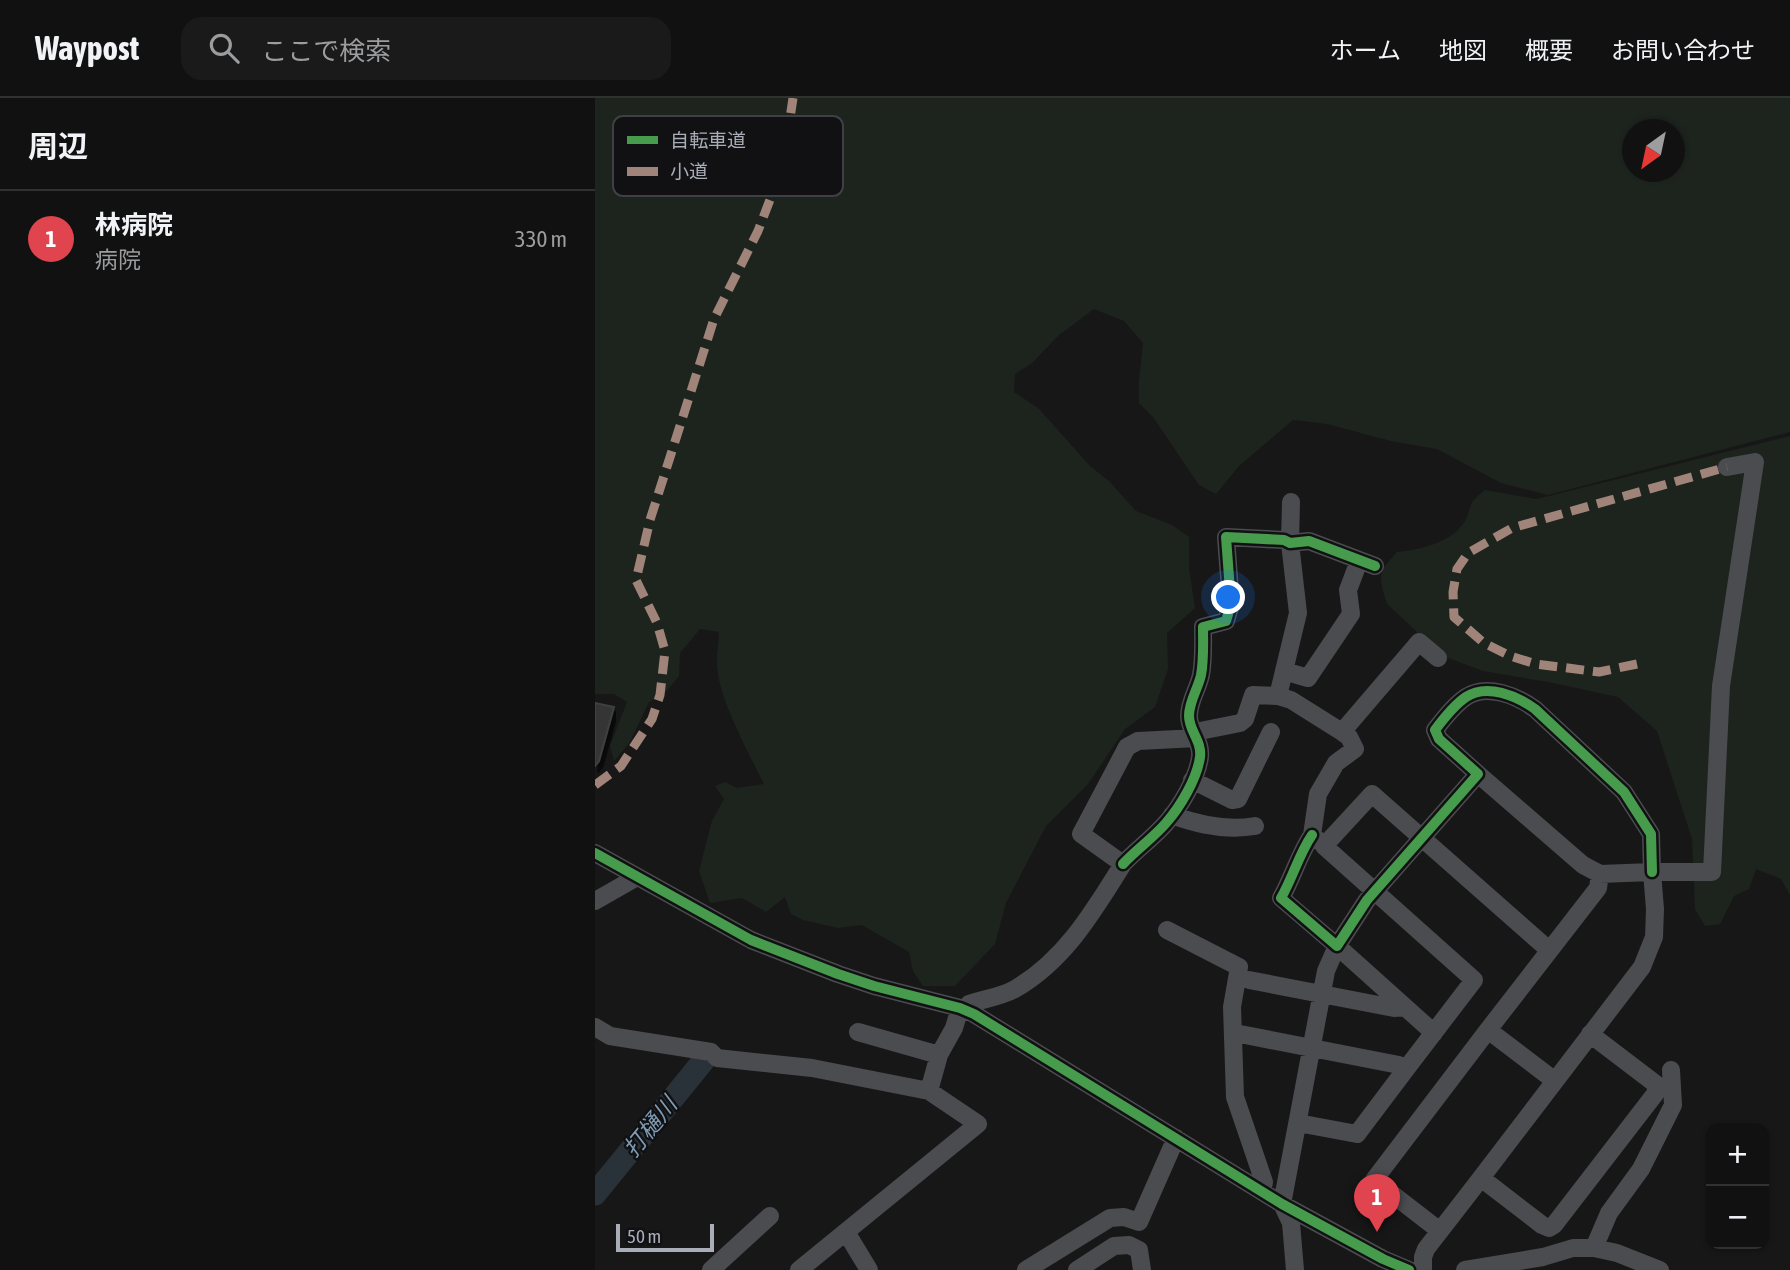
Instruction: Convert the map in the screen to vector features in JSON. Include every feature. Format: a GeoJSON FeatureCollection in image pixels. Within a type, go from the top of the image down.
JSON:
{"type":"FeatureCollection","features":[{"type":"Feature","properties":{"kind":"street"},"geometry":{"type":"LineString","coordinates":[[1423,1270],[1423,1257],[1440,1231],[1642,967],[1654,937],[1655,909],[1652,872],[1651,834],[1623,792],[1521,699],[1503,693],[1482,692],[1468,695],[1454,706],[1435,730],[1439,739],[1478,774],[1583,865],[1600,874],[1652,872],[1712,872],[1721,686],[1755,462],[1727,467]]}},
{"type":"Feature","properties":{"kind":"street"},"geometry":{"type":"LineString","coordinates":[[1278,696],[1298,613],[1290,543],[1291,502]]}},
{"type":"Feature","properties":{"kind":"street"},"geometry":{"type":"LineString","coordinates":[[929,1091],[939,1055],[962,1009],[969,1004],[1015,989],[1058,956],[1086,923],[1123,864],[1172,814],[1192,780],[1200,755],[1189,717],[1201,678],[1203,627],[1226,621],[1230,613],[1226,537],[1284,540],[1290,543],[1308,541],[1367,563],[1348,590],[1351,614],[1308,678],[1284,671]]}},
{"type":"Feature","properties":{"kind":"street"},"geometry":{"type":"LineString","coordinates":[[1342,732],[1419,642],[1438,658]]}},
{"type":"Feature","properties":{"kind":"street"},"geometry":{"type":"LineString","coordinates":[[1123,864],[1081,834],[1127,747],[1137,741],[1196,735],[1240,723],[1245,719],[1253,695],[1278,696],[1291,700],[1349,737],[1355,749],[1336,763],[1318,794],[1318,840],[1474,980],[1357,1134],[1298,1123]]}},
{"type":"Feature","properties":{"kind":"street"},"geometry":{"type":"LineString","coordinates":[[1192,780],[1231,800],[1238,799],[1271,733]]}},
{"type":"Feature","properties":{"kind":"street"},"geometry":{"type":"LineString","coordinates":[[1295,1270],[1291,1223],[1282,1204],[1326,971],[1337,946],[1375,892],[1478,774]]}},
{"type":"Feature","properties":{"kind":"street"},"geometry":{"type":"LineString","coordinates":[[1434,1033],[1281,898],[1298,864],[1301,851],[1372,794],[1421,840],[1549,950]]}},
{"type":"Feature","properties":{"kind":"street"},"geometry":{"type":"LineString","coordinates":[[1172,814],[1204,825],[1233,830],[1255,826]]}},
{"type":"Feature","properties":{"kind":"street"},"geometry":{"type":"LineString","coordinates":[[595,853],[751,940],[874,986],[962,1009],[1282,1204],[1383,1259],[1409,1270]]}},
{"type":"Feature","properties":{"kind":"street"},"geometry":{"type":"LineString","coordinates":[[1440,1231],[1374,1180],[1598,888],[1600,874]]}},
{"type":"Feature","properties":{"kind":"street"},"geometry":{"type":"LineString","coordinates":[[595,901],[637,877]]}},
{"type":"Feature","properties":{"kind":"street"},"geometry":{"type":"LineString","coordinates":[[1167,930],[1239,967],[1231,1007],[1235,1097],[1264,1182],[1262,1191]]}},
{"type":"Feature","properties":{"kind":"street"},"geometry":{"type":"LineString","coordinates":[[1249,981],[1394,1008],[1405,1007]]}},
{"type":"Feature","properties":{"kind":"street"},"geometry":{"type":"LineString","coordinates":[[595,1027],[610,1036],[711,1052],[717,1058],[813,1068],[929,1091],[978,1124],[799,1270]]}},
{"type":"Feature","properties":{"kind":"street"},"geometry":{"type":"LineString","coordinates":[[1488,1030],[1555,1081]]}},
{"type":"Feature","properties":{"kind":"street"},"geometry":{"type":"LineString","coordinates":[[858,1032],[939,1055]]}},
{"type":"Feature","properties":{"kind":"street"},"geometry":{"type":"LineString","coordinates":[[1240,1034],[1399,1065],[1406,1069]]}},
{"type":"Feature","properties":{"kind":"street"},"geometry":{"type":"LineString","coordinates":[[1482,1178],[1542,1225],[1554,1225],[1655,1094],[1657,1085],[1590,1034]]}},
{"type":"Feature","properties":{"kind":"street"},"geometry":{"type":"LineString","coordinates":[[1594,1248],[1609,1213],[1646,1161],[1674,1105],[1671,1070]]}},
{"type":"Feature","properties":{"kind":"street"},"geometry":{"type":"LineString","coordinates":[[1129,1245],[1176,1138]]}},
{"type":"Feature","properties":{"kind":"street"},"geometry":{"type":"LineString","coordinates":[[711,1270],[771,1216]]}},
{"type":"Feature","properties":{"kind":"street"},"geometry":{"type":"LineString","coordinates":[[1026,1270],[1110,1218],[1124,1217],[1139,1222]]}},
{"type":"Feature","properties":{"kind":"street"},"geometry":{"type":"LineString","coordinates":[[846,1232],[869,1270]]}},
{"type":"Feature","properties":{"kind":"street"},"geometry":{"type":"LineString","coordinates":[[1077,1270],[1114,1246],[1129,1245],[1139,1251],[1142,1270]]}},
{"type":"Feature","properties":{"kind":"street"},"geometry":{"type":"LineString","coordinates":[[1465,1270],[1543,1258],[1573,1248],[1594,1248],[1617,1253],[1660,1270]]}},
{"type":"Feature","properties":{"kind":"shaded area"},"geometry":{"type":"Polygon","coordinates":[[[595,98],[1790,98],[1790,432],[1548,495],[1501,483],[1437,449],[1391,441],[1327,424],[1293,420],[1239,466],[1216,494],[1199,485],[1153,417],[1139,403],[1143,343],[1124,321],[1094,309],[1059,335],[1032,363],[1015,374],[1014,392],[1039,409],[1090,466],[1109,481],[1136,511],[1172,525],[1189,537],[1189,568],[1195,608],[1167,633],[1168,669],[1155,707],[1125,729],[1088,784],[1046,826],[1006,903],[995,944],[955,986],[923,986],[913,971],[909,952],[862,925],[838,928],[803,920],[791,914],[785,897],[766,912],[742,898],[710,903],[699,871],[712,821],[724,799],[715,786],[725,782],[737,788],[764,784],[723,694],[717,666],[719,632],[700,629],[680,653],[679,676],[665,693],[649,702],[630,742],[614,761],[610,746],[627,702],[614,694],[595,694],[595,98]]]}},
{"type":"Feature","properties":{"kind":"shaded area"},"geometry":{"type":"Polygon","coordinates":[[[1790,436],[1790,895],[1781,879],[1756,869],[1749,889],[1734,896],[1720,924],[1705,926],[1695,909],[1692,839],[1657,731],[1618,697],[1483,671],[1443,656],[1387,604],[1381,576],[1384,567],[1397,552],[1425,547],[1453,534],[1465,521],[1472,502],[1485,490],[1536,499],[1790,436]]]}},
{"type":"Feature","properties":{"kind":"building"},"geometry":{"type":"Polygon","coordinates":[[[595,703],[614,707],[599,761],[595,766],[595,703]]]}},
{"type":"Feature","properties":{"kind":"waterway","name":"打樋川"},"geometry":{"type":"LineString","coordinates":[[595,1194],[704,1060]]}},
{"type":"Feature","properties":{"kind":"marked path"},"geometry":{"type":"LineString","coordinates":[[790,116],[793,98]]}},
{"type":"Feature","properties":{"kind":"marked path"},"geometry":{"type":"LineString","coordinates":[[595,785],[621,766],[652,719],[660,695],[665,651],[657,623],[636,580],[650,520],[714,319],[758,231],[771,196]]}},
{"type":"Feature","properties":{"kind":"marked path"},"geometry":{"type":"LineString","coordinates":[[1637,664],[1599,672],[1536,664],[1510,656],[1484,643],[1454,617],[1453,592],[1457,569],[1468,553],[1512,528],[1727,467]]}},
{"type":"Feature","properties":{"kind":"cycle path"},"geometry":{"type":"LineString","coordinates":[[1123,864],[1156,834],[1171,816],[1187,792],[1198,765],[1200,751],[1189,711],[1201,675],[1203,627],[1226,621],[1231,604],[1226,537],[1284,540],[1290,543],[1309,541],[1375,566]]}},
{"type":"Feature","properties":{"kind":"cycle path"},"geometry":{"type":"LineString","coordinates":[[1312,835],[1281,898],[1337,946],[1367,900],[1478,774],[1439,739],[1435,730],[1466,697],[1492,691],[1511,696],[1535,709],[1624,792],[1651,834],[1652,872]]}},
{"type":"Feature","properties":{"kind":"cycle path"},"geometry":{"type":"LineString","coordinates":[[595,853],[751,940],[874,986],[974,1014],[1282,1204],[1383,1259],[1409,1270]]}},
{"type":"Feature","properties":{"kind":"place","name":"林病院"},"geometry":{"type":"Point","coordinates":[1377,1232]}}]}
